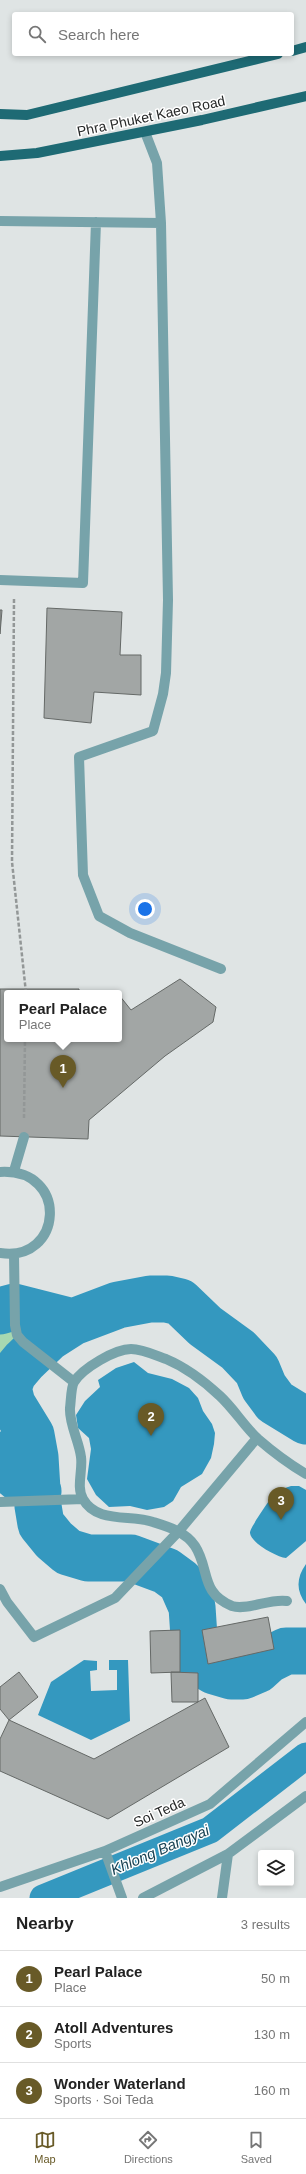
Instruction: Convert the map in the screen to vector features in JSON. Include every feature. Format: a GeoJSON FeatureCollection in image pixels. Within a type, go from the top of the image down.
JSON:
{"type":"FeatureCollection","features":[{"type":"Feature","properties":{"kind":"main road"},"geometry":{"type":"LineString","coordinates":[[294,50],[306,47]]}},
{"type":"Feature","properties":{"kind":"main road","name":"Phra Phuket Kaeo Road"},"geometry":{"type":"LineString","coordinates":[[0,114],[27,115],[270,56]]}},
{"type":"Feature","properties":{"kind":"main road","name":"Phra Phuket Kaeo Road"},"geometry":{"type":"LineString","coordinates":[[0,156],[37,153],[145,132],[306,96]]}},
{"type":"Feature","properties":{"kind":"street"},"geometry":{"type":"LineString","coordinates":[[145,132],[157,162],[161,223],[168,600],[165,680],[154,730],[79,758],[82,876],[98,916],[130,933],[220,969]]}},
{"type":"Feature","properties":{"kind":"street"},"geometry":{"type":"LineString","coordinates":[[0,221],[161,223]]}},
{"type":"Feature","properties":{"kind":"street"},"geometry":{"type":"LineString","coordinates":[[0,580],[82,583],[96,222]]}},
{"type":"Feature","properties":{"kind":"street"},"geometry":{"type":"LineString","coordinates":[[14,1171],[24,1137]]}},
{"type":"Feature","properties":{"kind":"street"},"geometry":{"type":"LineString","coordinates":[[0,1172],[14,1171],[26,1175],[38,1183],[46,1194],[50,1207],[50,1222],[44,1235],[35,1245],[14,1259]]}},
{"type":"Feature","properties":{"kind":"street"},"geometry":{"type":"LineString","coordinates":[[0,1253],[14,1259]]}},
{"type":"Feature","properties":{"kind":"street"},"geometry":{"type":"LineString","coordinates":[[14,1259],[15,1326],[17,1335],[23,1342],[74,1382]]}},
{"type":"Feature","properties":{"kind":"street"},"geometry":{"type":"LineString","coordinates":[[287,1601],[277,1599],[234,1607],[222,1601],[213,1593],[204,1577],[202,1560],[195,1545],[179,1531],[151,1521],[115,1518],[92,1510],[82,1499],[80,1485],[81,1457],[70,1410],[74,1382],[91,1367],[117,1351],[132,1349],[147,1352],[168,1360],[189,1371],[220,1397],[257,1438],[306,1474]]}},
{"type":"Feature","properties":{"kind":"street"},"geometry":{"type":"LineString","coordinates":[[0,1589],[34,1637],[115,1598],[179,1531],[257,1438]]}},
{"type":"Feature","properties":{"kind":"street"},"geometry":{"type":"LineString","coordinates":[[0,1502],[82,1499]]}},
{"type":"Feature","properties":{"kind":"street","name":"Soi Teda"},"geometry":{"type":"LineString","coordinates":[[0,1887],[105,1851],[210,1804],[306,1722]]}},
{"type":"Feature","properties":{"kind":"street"},"geometry":{"type":"LineString","coordinates":[[143,1898],[228,1854],[306,1796]]}},
{"type":"Feature","properties":{"kind":"street"},"geometry":{"type":"LineString","coordinates":[[105,1851],[122,1898]]}},
{"type":"Feature","properties":{"kind":"street"},"geometry":{"type":"LineString","coordinates":[[222,1898],[228,1854]]}},
{"type":"Feature","properties":{"kind":"path"},"geometry":{"type":"LineString","coordinates":[[14,580],[12,862],[26,990]]}},
{"type":"Feature","properties":{"kind":"path"},"geometry":{"type":"LineString","coordinates":[[24,1137],[25,1042]]}},
{"type":"Feature","properties":{"kind":"green space"},"geometry":{"type":"Polygon","coordinates":[[[0,1303],[73,1322],[44,1342],[27,1358],[13,1377],[8,1388],[0,1385],[0,1303]]]}},
{"type":"Feature","properties":{"kind":"water"},"geometry":{"type":"Polygon","coordinates":[[[134,1362],[148,1373],[172,1379],[189,1388],[198,1398],[203,1411],[212,1424],[215,1433],[211,1458],[202,1474],[181,1487],[173,1501],[164,1507],[147,1510],[130,1506],[109,1507],[96,1495],[87,1479],[91,1449],[89,1438],[78,1428],[76,1415],[85,1401],[100,1387],[98,1380],[116,1368],[134,1362]]]}},
{"type":"Feature","properties":{"kind":"water"},"geometry":{"type":"Polygon","coordinates":[[[291,1486],[299,1486],[306,1490],[306,1541],[286,1558],[259,1545],[251,1537],[250,1533],[264,1507],[274,1494],[291,1486]]]}},
{"type":"Feature","properties":{"kind":"water"},"geometry":{"type":"Polygon","coordinates":[[[306,1564],[306,1604],[300,1594],[298,1584],[300,1574],[306,1564]]]}},
{"type":"Feature","properties":{"kind":"water"},"geometry":{"type":"Polygon","coordinates":[[[84,1660],[97,1661],[97,1670],[90,1671],[91,1691],[117,1690],[117,1670],[109,1670],[109,1660],[128,1660],[130,1721],[91,1740],[38,1715],[51,1682],[84,1660]]]}},
{"type":"Feature","properties":{"kind":"building"},"geometry":{"type":"Polygon","coordinates":[[[47,608],[122,612],[120,655],[141,655],[141,695],[94,692],[91,723],[44,718],[47,608]]]}},
{"type":"Feature","properties":{"kind":"building"},"geometry":{"type":"Polygon","coordinates":[[[0,610],[2,610],[0,634],[0,610]]]}},
{"type":"Feature","properties":{"kind":"building"},"geometry":{"type":"Polygon","coordinates":[[[180,979],[216,1007],[213,1022],[165,1056],[89,1120],[88,1139],[0,1136],[0,989],[79,989],[4,990],[4,1042],[122,1042],[122,999],[131,1010],[180,979]]]}},
{"type":"Feature","properties":{"kind":"building"},"geometry":{"type":"Polygon","coordinates":[[[268,1617],[274,1649],[208,1664],[202,1630],[268,1617]]]}},
{"type":"Feature","properties":{"kind":"building"},"geometry":{"type":"Polygon","coordinates":[[[180,1630],[180,1672],[151,1673],[150,1631],[180,1630]]]}},
{"type":"Feature","properties":{"kind":"building"},"geometry":{"type":"Polygon","coordinates":[[[19,1672],[38,1697],[9,1720],[0,1709],[0,1687],[19,1672]]]}},
{"type":"Feature","properties":{"kind":"building"},"geometry":{"type":"Polygon","coordinates":[[[171,1672],[198,1673],[198,1702],[172,1702],[171,1672]]]}},
{"type":"Feature","properties":{"kind":"building"},"geometry":{"type":"Polygon","coordinates":[[[205,1698],[229,1747],[108,1819],[0,1771],[0,1739],[9,1720],[94,1759],[205,1698]]]}},
{"type":"Feature","properties":{"kind":"waterway"},"geometry":{"type":"LineString","coordinates":[[306,1421],[275,1402],[264,1387],[257,1370],[238,1350],[205,1326],[180,1302],[167,1299],[150,1299],[118,1305],[73,1322],[48,1338],[24,1361],[13,1374],[8,1388],[12,1404],[31,1435],[35,1457],[38,1506],[41,1524],[54,1540],[68,1552],[88,1558],[131,1558],[166,1571],[181,1582],[192,1607],[195,1652],[202,1664],[214,1671],[231,1676],[243,1676],[257,1670],[268,1660],[286,1651],[306,1651]]}},
{"type":"Feature","properties":{"kind":"waterway"},"geometry":{"type":"LineString","coordinates":[[0,1311],[14,1307],[73,1322]]}},
{"type":"Feature","properties":{"kind":"waterway"},"geometry":{"type":"LineString","coordinates":[[0,1455],[7,1467],[16,1476],[38,1491]]}},
{"type":"Feature","properties":{"kind":"waterway","name":"Khlong Bangyai"},"geometry":{"type":"LineString","coordinates":[[43,1898],[210,1830],[306,1756]]}},
{"type":"Feature","properties":{"kind":"place","name":"Pearl Palace"},"geometry":{"type":"Point","coordinates":[63,1088]}},
{"type":"Feature","properties":{"kind":"place","name":"Atoll Adventures"},"geometry":{"type":"Point","coordinates":[151,1436]}},
{"type":"Feature","properties":{"kind":"place","name":"Wonder Waterland"},"geometry":{"type":"Point","coordinates":[281,1520]}}]}
